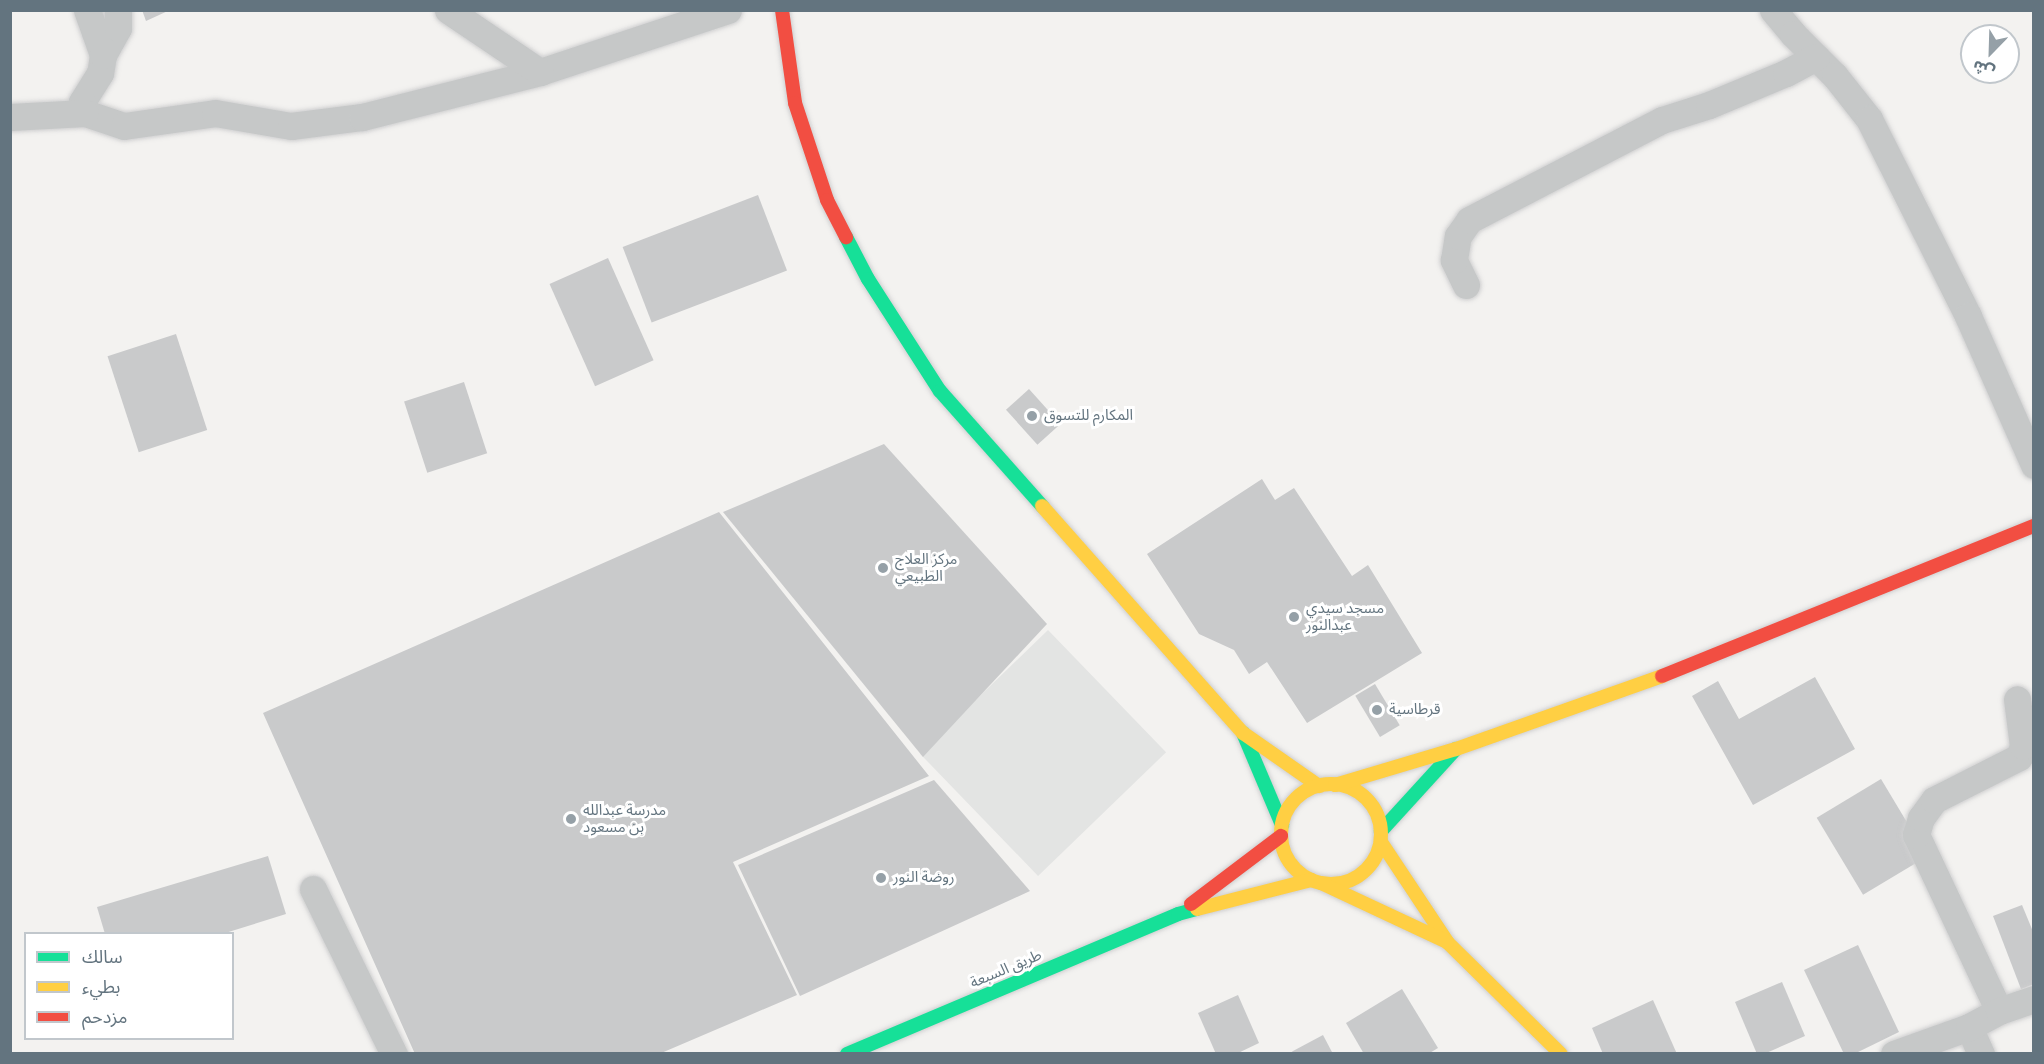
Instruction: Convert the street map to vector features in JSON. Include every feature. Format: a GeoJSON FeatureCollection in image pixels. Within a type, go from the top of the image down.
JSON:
{"type":"FeatureCollection","features":[{"type":"Feature","properties":{"kind":"street"},"geometry":{"type":"LineString","coordinates":[[87,10],[103,55]]}},
{"type":"Feature","properties":{"kind":"street"},"geometry":{"type":"LineString","coordinates":[[85,113],[82,102],[100,73],[103,55],[118,28],[118,10]]}},
{"type":"Feature","properties":{"kind":"street"},"geometry":{"type":"LineString","coordinates":[[448,10],[540,72]]}},
{"type":"Feature","properties":{"kind":"street"},"geometry":{"type":"LineString","coordinates":[[10,117],[85,113],[124,126],[214,113],[291,126],[362,117],[540,72],[728,10]]}},
{"type":"Feature","properties":{"kind":"street"},"geometry":{"type":"LineString","coordinates":[[782,10],[795,104],[827,200],[868,279],[940,391],[1242,733],[1319,786]]}},
{"type":"Feature","properties":{"kind":"street"},"geometry":{"type":"LineString","coordinates":[[1773,10],[1835,76],[1869,119],[1968,316],[2034,465]]}},
{"type":"Feature","properties":{"kind":"street"},"geometry":{"type":"LineString","coordinates":[[1466,285],[1454,260],[1458,236],[1469,220],[1662,120],[1709,105],[1786,73],[1816,57]]}},
{"type":"Feature","properties":{"kind":"street"},"geometry":{"type":"LineString","coordinates":[[1178,914],[1282,830],[1295,800],[1319,786],[1335,785],[1456,749],[1705,661],[2034,526]]}},
{"type":"Feature","properties":{"kind":"street"},"geometry":{"type":"LineString","coordinates":[[1999,1011],[1916,836],[1921,818],[1934,800],[2019,757],[2024,746],[2017,699]]}},
{"type":"Feature","properties":{"kind":"street"},"geometry":{"type":"LineString","coordinates":[[1242,733],[1282,830],[1290,862],[1316,881],[1448,943]]}},
{"type":"Feature","properties":{"kind":"street"},"geometry":{"type":"LineString","coordinates":[[1178,914],[1316,881],[1337,884],[1353,880],[1376,858],[1381,837],[1456,749]]}},
{"type":"Feature","properties":{"kind":"street"},"geometry":{"type":"LineString","coordinates":[[1335,785],[1349,788],[1371,805],[1381,837],[1448,943],[1561,1053]]}},
{"type":"Feature","properties":{"kind":"street"},"geometry":{"type":"LineString","coordinates":[[313,889],[394,1053]]}},
{"type":"Feature","properties":{"kind":"street","name":"طريق السبعة"},"geometry":{"type":"LineString","coordinates":[[847,1053],[1178,914]]}},
{"type":"Feature","properties":{"kind":"street"},"geometry":{"type":"LineString","coordinates":[[1894,1053],[1969,1027],[1999,1011],[2034,999]]}},
{"type":"Feature","properties":{"kind":"street"},"geometry":{"type":"LineString","coordinates":[[1969,1027],[1981,1053]]}},
{"type":"Feature","properties":{"kind":"shaded area"},"geometry":{"type":"Polygon","coordinates":[[[1048,630],[1166,752],[1038,876],[920,754],[1048,630]]]}},
{"type":"Feature","properties":{"kind":"building"},"geometry":{"type":"Polygon","coordinates":[[[142,10],[170,10],[146,21],[142,10]]]}},
{"type":"Feature","properties":{"kind":"building"},"geometry":{"type":"Polygon","coordinates":[[[758,195],[787,271],[652,323],[623,247],[758,195]]]}},
{"type":"Feature","properties":{"kind":"building"},"geometry":{"type":"Polygon","coordinates":[[[608,258],[654,360],[595,386],[550,284],[608,258]]]}},
{"type":"Feature","properties":{"kind":"building"},"geometry":{"type":"Polygon","coordinates":[[[176,334],[207,430],[139,452],[108,356],[176,334]]]}},
{"type":"Feature","properties":{"kind":"building"},"geometry":{"type":"Polygon","coordinates":[[[464,382],[487,453],[427,473],[404,401],[464,382]]]}},
{"type":"Feature","properties":{"kind":"building","name":"المكارم للتسوق"},"geometry":{"type":"Polygon","coordinates":[[[1029,389],[1060,424],[1037,445],[1006,410],[1029,389]]]}},
{"type":"Feature","properties":{"kind":"building","name":"مركز العلاج الطبيعي"},"geometry":{"type":"Polygon","coordinates":[[[884,444],[1047,624],[923,757],[723,512],[884,444]]]}},
{"type":"Feature","properties":{"kind":"building","name":"مسجد سيدي عبدالنور"},"geometry":{"type":"Polygon","coordinates":[[[1262,479],[1275,500],[1294,488],[1352,576],[1368,565],[1422,653],[1307,723],[1267,662],[1249,674],[1234,650],[1199,634],[1147,554],[1262,479]]]}},
{"type":"Feature","properties":{"kind":"building","name":"مدرسة عبدالله بن مسعود"},"geometry":{"type":"Polygon","coordinates":[[[719,512],[929,776],[733,862],[797,995],[659,1054],[415,1054],[263,713],[719,512]]]}},
{"type":"Feature","properties":{"kind":"building"},"geometry":{"type":"Polygon","coordinates":[[[1815,677],[1855,749],[1753,805],[1692,696],[1718,681],[1739,719],[1815,677]]]}},
{"type":"Feature","properties":{"kind":"building","name":"قرطاسية"},"geometry":{"type":"Polygon","coordinates":[[[1375,684],[1400,725],[1380,737],[1355,696],[1375,684]]]}},
{"type":"Feature","properties":{"kind":"building"},"geometry":{"type":"Polygon","coordinates":[[[1881,779],[1927,856],[1863,895],[1817,818],[1881,779]]]}},
{"type":"Feature","properties":{"kind":"building","name":"روضة النور"},"geometry":{"type":"Polygon","coordinates":[[[934,780],[1030,891],[800,996],[738,865],[934,780]]]}},
{"type":"Feature","properties":{"kind":"building"},"geometry":{"type":"Polygon","coordinates":[[[268,856],[286,914],[228,932],[104,932],[97,907],[268,856]]]}},
{"type":"Feature","properties":{"kind":"building"},"geometry":{"type":"Polygon","coordinates":[[[2022,905],[2034,934],[2034,984],[2021,989],[1993,916],[2022,905]]]}},
{"type":"Feature","properties":{"kind":"building"},"geometry":{"type":"Polygon","coordinates":[[[1858,945],[1899,1032],[1854,1054],[1844,1054],[1804,970],[1858,945]]]}},
{"type":"Feature","properties":{"kind":"building"},"geometry":{"type":"Polygon","coordinates":[[[1782,982],[1805,1036],[1764,1054],[1757,1054],[1735,1002],[1782,982]]]}},
{"type":"Feature","properties":{"kind":"building"},"geometry":{"type":"Polygon","coordinates":[[[1402,989],[1438,1048],[1428,1054],[1364,1054],[1346,1023],[1402,989]]]}},
{"type":"Feature","properties":{"kind":"building"},"geometry":{"type":"Polygon","coordinates":[[[1238,995],[1259,1043],[1236,1054],[1216,1054],[1198,1013],[1238,995]]]}},
{"type":"Feature","properties":{"kind":"building"},"geometry":{"type":"Polygon","coordinates":[[[1653,1000],[1677,1054],[1603,1054],[1592,1028],[1653,1000]]]}},
{"type":"Feature","properties":{"kind":"building"},"geometry":{"type":"Polygon","coordinates":[[[1323,1035],[1333,1054],[1289,1054],[1293,1051],[1323,1035]]]}},
{"type":"Feature","properties":{"kind":"traffic: fast"},"geometry":{"type":"LineString","coordinates":[[846,237],[868,279],[940,391],[1042,506]]}},
{"type":"Feature","properties":{"kind":"traffic: fast"},"geometry":{"type":"LineString","coordinates":[[1243,733],[1282,825]]}},
{"type":"Feature","properties":{"kind":"traffic: fast"},"geometry":{"type":"LineString","coordinates":[[1381,831],[1456,749]]}},
{"type":"Feature","properties":{"kind":"traffic: fast"},"geometry":{"type":"LineString","coordinates":[[847,1054],[1178,914],[1197,909]]}},
{"type":"Feature","properties":{"kind":"traffic: slow"},"geometry":{"type":"LineString","coordinates":[[1042,506],[1243,733],[1319,786]]}},
{"type":"Feature","properties":{"kind":"traffic: slow"},"geometry":{"type":"LineString","coordinates":[[1335,785],[1456,749],[1662,676]]}},
{"type":"Feature","properties":{"kind":"traffic: slow"},"geometry":{"type":"LineString","coordinates":[[1331,784],[1350,788],[1366,799],[1377,815],[1381,834],[1377,853],[1366,869],[1350,880],[1331,884],[1312,880],[1296,869],[1285,853],[1281,834],[1285,815],[1296,799],[1312,788],[1331,784]]}},
{"type":"Feature","properties":{"kind":"traffic: slow"},"geometry":{"type":"LineString","coordinates":[[1381,842],[1448,943],[1561,1054]]}},
{"type":"Feature","properties":{"kind":"traffic: slow"},"geometry":{"type":"LineString","coordinates":[[1197,909],[1311,880]]}},
{"type":"Feature","properties":{"kind":"traffic: slow"},"geometry":{"type":"LineString","coordinates":[[1321,883],[1447,942]]}},
{"type":"Feature","properties":{"kind":"traffic: jam"},"geometry":{"type":"LineString","coordinates":[[782,10],[795,103],[827,200],[846,237]]}},
{"type":"Feature","properties":{"kind":"traffic: jam"},"geometry":{"type":"LineString","coordinates":[[1662,676],[2034,526]]}},
{"type":"Feature","properties":{"kind":"traffic: jam"},"geometry":{"type":"LineString","coordinates":[[1191,904],[1281,836]]}},
{"type":"Feature","properties":{"kind":"place","name":"المكارم للتسوق"},"geometry":{"type":"Point","coordinates":[1032,416]}},
{"type":"Feature","properties":{"kind":"place","name":"مركز العلاج الطبيعي"},"geometry":{"type":"Point","coordinates":[883,568]}},
{"type":"Feature","properties":{"kind":"place","name":"مسجد سيدي عبدالنور"},"geometry":{"type":"Point","coordinates":[1294,617]}},
{"type":"Feature","properties":{"kind":"place","name":"قرطاسية"},"geometry":{"type":"Point","coordinates":[1377,710]}},
{"type":"Feature","properties":{"kind":"place","name":"مدرسة عبدالله بن مسعود"},"geometry":{"type":"Point","coordinates":[571,819]}},
{"type":"Feature","properties":{"kind":"place","name":"روضة النور"},"geometry":{"type":"Point","coordinates":[881,878]}}]}
